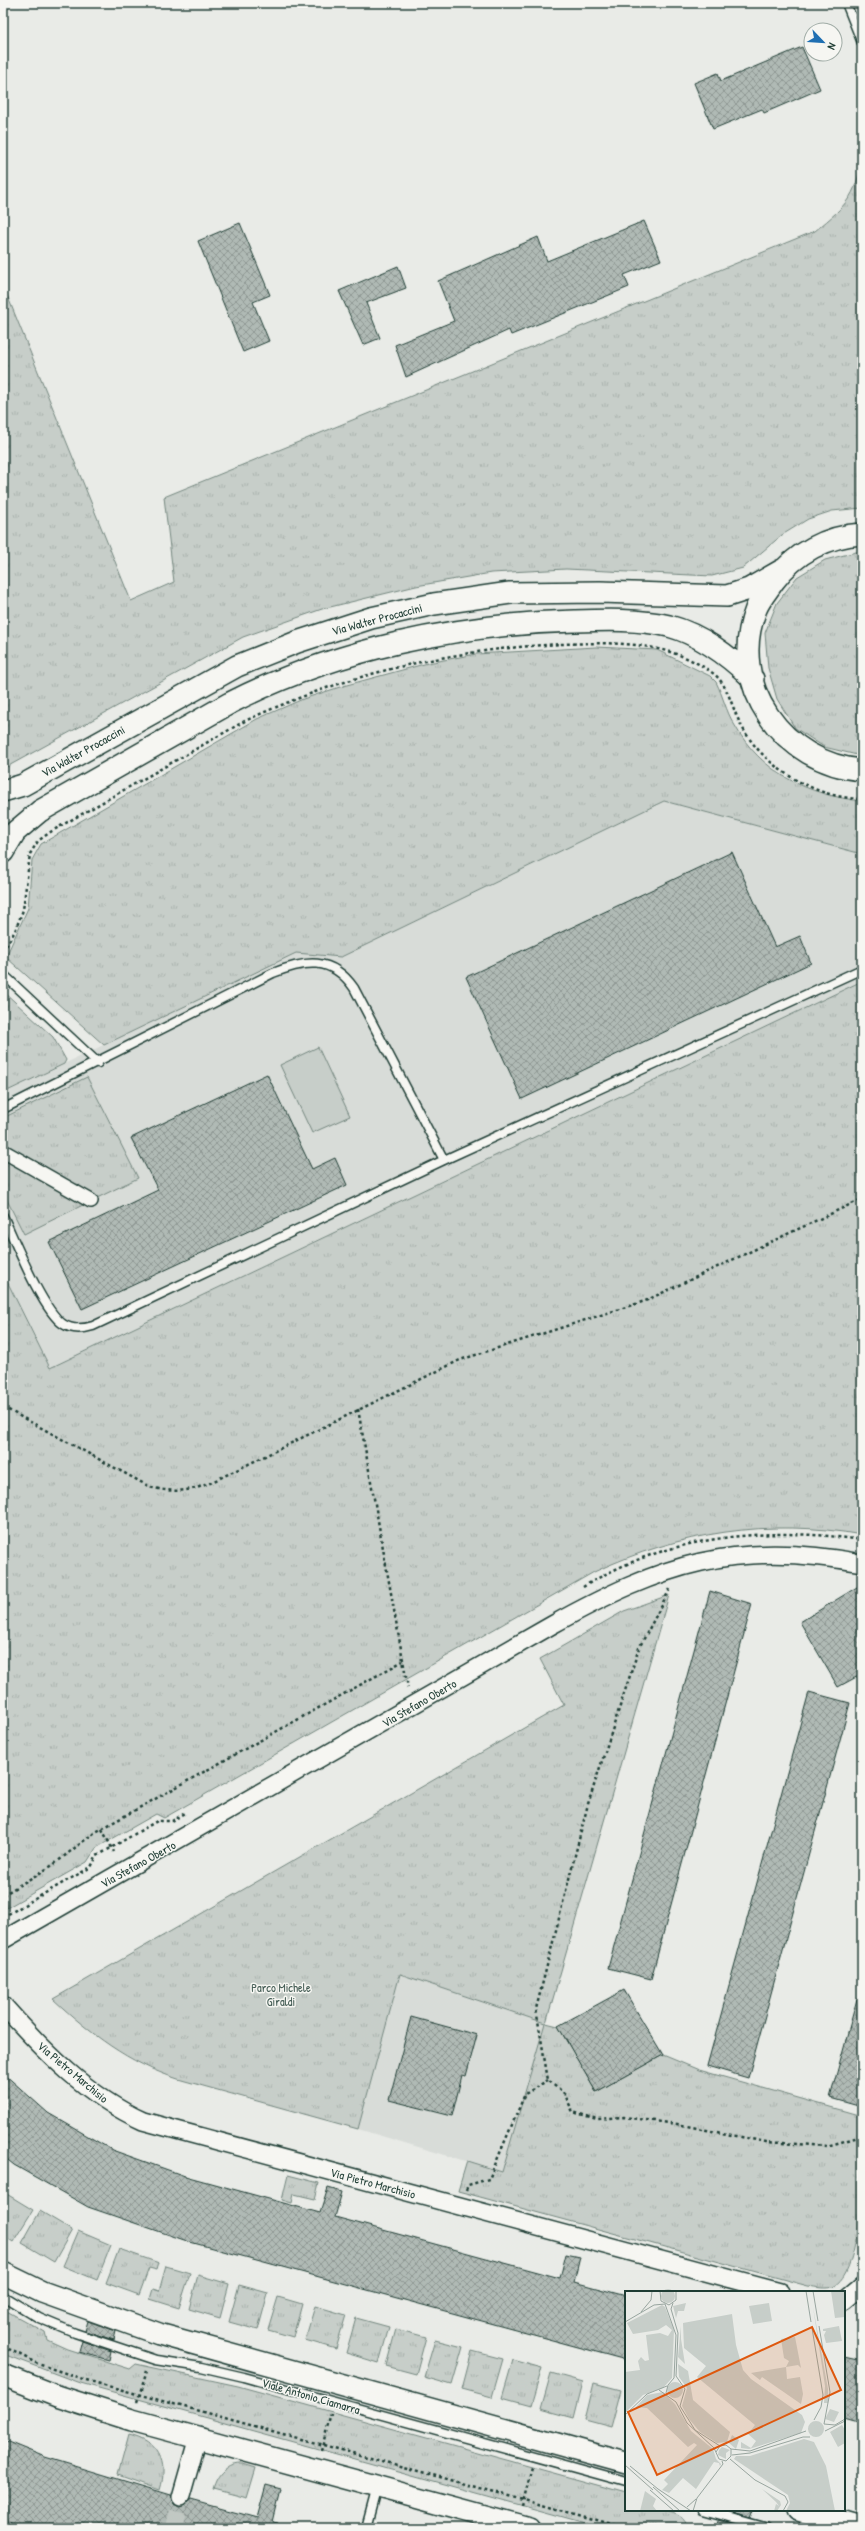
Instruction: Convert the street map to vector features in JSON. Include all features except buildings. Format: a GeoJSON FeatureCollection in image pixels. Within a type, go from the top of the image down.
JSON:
{"type":"FeatureCollection","features":[{"type":"Feature","properties":{"kind":"street","name":"Via Walter Procaccini"},"geometry":{"type":"LineString","coordinates":[[862,534],[824,543],[792,560],[782,570],[756,608],[749,644],[753,679],[768,717],[794,745],[828,764],[862,770]]}},
{"type":"Feature","properties":{"kind":"street","name":"Via Walter Procaccini"},"geometry":{"type":"LineString","coordinates":[[3,791],[23,785],[237,666],[297,642],[371,618],[434,604],[510,593],[600,592],[727,596],[745,590],[782,570]]}},
{"type":"Feature","properties":{"kind":"street","name":"Via Walter Procaccini"},"geometry":{"type":"LineString","coordinates":[[3,852],[15,832],[40,811],[230,703],[261,688],[331,662],[405,641],[465,630],[528,623],[599,620],[657,624],[684,631],[710,645],[730,658],[753,679]]}},
{"type":"Feature","properties":{"kind":"street"},"geometry":{"type":"LineString","coordinates":[[3,1151],[92,1201]]}},
{"type":"Feature","properties":{"kind":"street","name":"Via Stefano Oberto"},"geometry":{"type":"LineString","coordinates":[[3,1940],[596,1601],[650,1576],[685,1565],[733,1556],[772,1554],[809,1555],[862,1563]]}},
{"type":"Feature","properties":{"kind":"street","name":"Via Pietro Marchisio"},"geometry":{"type":"LineString","coordinates":[[3,2005],[32,2038],[80,2081],[115,2106],[143,2121],[776,2291]]}},
{"type":"Feature","properties":{"kind":"street","name":"Viale Antonio Ciamarra"},"geometry":{"type":"LineString","coordinates":[[3,2273],[53,2296],[165,2336],[625,2463]]}},
{"type":"Feature","properties":{"kind":"street"},"geometry":{"type":"LineString","coordinates":[[845,2300],[852,2297],[862,2286]]}},
{"type":"Feature","properties":{"kind":"street"},"geometry":{"type":"LineString","coordinates":[[3,2375],[77,2403],[377,2487],[525,2519]]}},
{"type":"Feature","properties":{"kind":"street"},"geometry":{"type":"LineString","coordinates":[[181,2497],[198,2437]]}},
{"type":"Feature","properties":{"kind":"street"},"geometry":{"type":"LineString","coordinates":[[802,2511],[855,2526]]}},
{"type":"Feature","properties":{"kind":"lane"},"geometry":{"type":"LineString","coordinates":[[846,3],[862,43]]}},
{"type":"Feature","properties":{"kind":"lane"},"geometry":{"type":"LineString","coordinates":[[3,1109],[98,1063],[273,973],[298,964],[309,962],[326,965],[342,973],[354,988],[444,1160]]}},
{"type":"Feature","properties":{"kind":"lane"},"geometry":{"type":"LineString","coordinates":[[3,1216],[52,1312],[70,1328],[84,1328],[99,1324],[444,1160],[862,969]]}},
{"type":"Feature","properties":{"kind":"lane"},"geometry":{"type":"LineString","coordinates":[[3,974],[98,1063]]}},
{"type":"Feature","properties":{"kind":"lane","name":"Viale Antonio Ciamarra"},"geometry":{"type":"LineString","coordinates":[[3,2296],[54,2325],[156,2360],[201,2367],[244,2378],[625,2482]]}},
{"type":"Feature","properties":{"kind":"lane"},"geometry":{"type":"LineString","coordinates":[[366,2528],[377,2487]]}},
{"type":"Feature","properties":{"kind":"lane"},"geometry":{"type":"LineString","coordinates":[[707,2511],[768,2528]]}},
{"type":"Feature","properties":{"kind":"path"},"geometry":{"type":"LineString","coordinates":[[3,951],[15,931],[23,910],[30,854],[38,842],[52,831],[243,722],[266,711],[352,679],[462,654],[514,647],[582,643],[645,645],[664,649],[707,670],[721,681],[741,726],[755,746],[773,765],[804,784],[831,794],[862,799]]}},
{"type":"Feature","properties":{"kind":"path"},"geometry":{"type":"LineString","coordinates":[[3,1407],[142,1483],[176,1492],[193,1489],[212,1482],[466,1357],[651,1299],[862,1199]]}},
{"type":"Feature","properties":{"kind":"path"},"geometry":{"type":"LineString","coordinates":[[358,1409],[411,1708]]}},
{"type":"Feature","properties":{"kind":"path"},"geometry":{"type":"LineString","coordinates":[[685,1565],[639,1648],[588,1804],[536,2009],[548,2080],[565,2095],[573,2112],[597,2119],[624,2117],[662,2122],[766,2142],[827,2146],[862,2136]]}},
{"type":"Feature","properties":{"kind":"path"},"geometry":{"type":"LineString","coordinates":[[3,1895],[53,1865],[102,1829],[403,1661]]}},
{"type":"Feature","properties":{"kind":"path"},"geometry":{"type":"LineString","coordinates":[[102,1829],[114,1852]]}},
{"type":"Feature","properties":{"kind":"path"},"geometry":{"type":"LineString","coordinates":[[460,2207],[468,2185],[489,2179],[525,2094],[548,2080]]}},
{"type":"Feature","properties":{"kind":"path"},"geometry":{"type":"LineString","coordinates":[[3,2346],[38,2364],[86,2380],[626,2528]]}},
{"type":"Feature","properties":{"kind":"path"},"geometry":{"type":"LineString","coordinates":[[136,2405],[148,2370]]}},
{"type":"Feature","properties":{"kind":"path"},"geometry":{"type":"LineString","coordinates":[[319,2456],[331,2413]]}},
{"type":"Feature","properties":{"kind":"path"},"geometry":{"type":"LineString","coordinates":[[525,2519],[523,2499],[532,2468]]}},
{"type":"Feature","properties":{"kind":"shaded area"},"geometry":{"type":"Polygon","coordinates":[[[664,801],[862,854],[862,981],[50,1368],[3,1273],[3,1093],[296,953],[341,957],[664,801]]]}},
{"type":"Feature","properties":{"kind":"shaded area"},"geometry":{"type":"Polygon","coordinates":[[[400,1974],[545,2023],[502,2172],[358,2129],[400,1974]]]}},
{"type":"Feature","properties":{"kind":"green space"},"geometry":{"type":"Polygon","coordinates":[[[862,149],[862,508],[832,511],[808,519],[782,535],[743,568],[712,576],[566,569],[491,573],[416,586],[322,609],[243,637],[3,769],[3,285],[131,601],[174,582],[164,497],[815,231],[836,213],[850,197],[855,188],[858,177],[862,149]]]}},
{"type":"Feature","properties":{"kind":"green space"},"geometry":{"type":"Polygon","coordinates":[[[856,552],[862,552],[862,754],[857,755],[824,747],[795,728],[777,699],[768,668],[765,633],[777,603],[797,577],[825,560],[856,552]]]}},
{"type":"Feature","properties":{"kind":"green space"},"geometry":{"type":"Polygon","coordinates":[[[596,647],[657,650],[710,676],[716,682],[731,719],[745,741],[758,756],[772,768],[788,779],[805,787],[842,798],[862,801],[862,854],[664,801],[341,957],[296,953],[104,1045],[7,958],[8,952],[28,908],[32,860],[41,844],[257,719],[303,699],[343,686],[428,663],[476,654],[596,647]]]}},
{"type":"Feature","properties":{"kind":"green space"},"geometry":{"type":"Polygon","coordinates":[[[862,981],[862,1535],[827,1530],[793,1528],[725,1532],[692,1538],[626,1558],[594,1572],[164,1818],[156,1814],[96,1848],[87,1862],[3,1910],[3,1273],[50,1368],[862,981]]]}},
{"type":"Feature","properties":{"kind":"green space"},"geometry":{"type":"Polygon","coordinates":[[[3,991],[53,1037],[66,1060],[64,1064],[3,1093],[3,991]]]}},
{"type":"Feature","properties":{"kind":"green space"},"geometry":{"type":"Polygon","coordinates":[[[318,1047],[350,1116],[312,1133],[280,1065],[318,1047]]]}},
{"type":"Feature","properties":{"kind":"green space"},"geometry":{"type":"Polygon","coordinates":[[[87,1077],[138,1178],[97,1198],[3,1146],[3,1118],[87,1077]]]}},
{"type":"Feature","properties":{"kind":"green space"},"geometry":{"type":"Polygon","coordinates":[[[3,1158],[87,1203],[24,1234],[3,1192],[3,1158]]]}},
{"type":"Feature","properties":{"kind":"green space","name":"Parco Michele Giraldi"},"geometry":{"type":"Polygon","coordinates":[[[669,1595],[546,2023],[558,2026],[596,2092],[663,2055],[699,2070],[862,2116],[860,2208],[857,2234],[852,2257],[845,2275],[835,2286],[825,2288],[808,2286],[458,2191],[467,2161],[502,2172],[545,2023],[400,1974],[358,2129],[178,2079],[143,2065],[126,2056],[96,2035],[53,1999],[564,1705],[540,1659],[624,1611],[669,1595]]]}},
{"type":"Feature","properties":{"kind":"green space"},"geometry":{"type":"Polygon","coordinates":[[[288,2175],[319,2183],[315,2199],[294,2194],[292,2203],[282,2200],[288,2175]]]}},
{"type":"Feature","properties":{"kind":"green space"},"geometry":{"type":"Polygon","coordinates":[[[5,2193],[33,2210],[13,2242],[3,2235],[3,2196],[5,2193]]]}},
{"type":"Feature","properties":{"kind":"green space"},"geometry":{"type":"Polygon","coordinates":[[[40,2211],[72,2230],[54,2262],[22,2243],[40,2211]]]}},
{"type":"Feature","properties":{"kind":"green space"},"geometry":{"type":"Polygon","coordinates":[[[78,2231],[111,2245],[97,2280],[63,2266],[78,2231]]]}},
{"type":"Feature","properties":{"kind":"green space"},"geometry":{"type":"Polygon","coordinates":[[[119,2249],[159,2263],[157,2270],[149,2268],[139,2295],[106,2283],[119,2249]]]}},
{"type":"Feature","properties":{"kind":"green space"},"geometry":{"type":"Polygon","coordinates":[[[166,2266],[190,2273],[179,2308],[150,2299],[153,2289],[159,2291],[166,2266]]]}},
{"type":"Feature","properties":{"kind":"green space"},"geometry":{"type":"Polygon","coordinates":[[[198,2275],[229,2284],[220,2318],[189,2309],[198,2275]]]}},
{"type":"Feature","properties":{"kind":"green space"},"geometry":{"type":"Polygon","coordinates":[[[239,2285],[268,2293],[258,2330],[229,2322],[239,2285]]]}},
{"type":"Feature","properties":{"kind":"green space"},"geometry":{"type":"Polygon","coordinates":[[[278,2297],[302,2304],[293,2337],[268,2330],[278,2297]]]}},
{"type":"Feature","properties":{"kind":"green space"},"geometry":{"type":"Polygon","coordinates":[[[315,2306],[346,2315],[336,2349],[305,2340],[315,2306]]]}},
{"type":"Feature","properties":{"kind":"green space"},"geometry":{"type":"Polygon","coordinates":[[[3,2309],[45,2332],[47,2340],[67,2349],[130,2369],[136,2364],[238,2386],[625,2493],[625,2511],[669,2511],[683,2518],[688,2525],[700,2528],[603,2528],[77,2382],[3,2354],[3,2309]]]}},
{"type":"Feature","properties":{"kind":"green space"},"geometry":{"type":"Polygon","coordinates":[[[356,2318],[389,2327],[379,2363],[346,2353],[356,2318]]]}},
{"type":"Feature","properties":{"kind":"green space"},"geometry":{"type":"Polygon","coordinates":[[[396,2329],[426,2337],[416,2374],[386,2366],[396,2329]]]}},
{"type":"Feature","properties":{"kind":"green space"},"geometry":{"type":"Polygon","coordinates":[[[435,2340],[463,2347],[452,2385],[424,2377],[435,2340]]]}},
{"type":"Feature","properties":{"kind":"green space"},"geometry":{"type":"Polygon","coordinates":[[[472,2351],[503,2359],[492,2397],[462,2389],[472,2351]]]}},
{"type":"Feature","properties":{"kind":"green space"},"geometry":{"type":"Polygon","coordinates":[[[513,2360],[542,2368],[531,2406],[502,2398],[513,2360]]]}},
{"type":"Feature","properties":{"kind":"green space"},"geometry":{"type":"Polygon","coordinates":[[[551,2373],[583,2382],[574,2418],[541,2409],[551,2373]]]}},
{"type":"Feature","properties":{"kind":"green space"},"geometry":{"type":"Polygon","coordinates":[[[594,2383],[621,2390],[611,2427],[585,2420],[594,2383]]]}},
{"type":"Feature","properties":{"kind":"green space"},"geometry":{"type":"Polygon","coordinates":[[[129,2434],[139,2437],[147,2442],[154,2447],[159,2454],[162,2461],[163,2470],[160,2490],[118,2475],[129,2434]]]}},
{"type":"Feature","properties":{"kind":"green space"},"geometry":{"type":"Polygon","coordinates":[[[243,2464],[256,2468],[247,2498],[213,2489],[217,2479],[224,2470],[232,2465],[243,2464]]]}},
{"type":"Feature","properties":{"kind":"tunnel"},"geometry":{"type":"LineString","coordinates":[[173,2528],[181,2497]]}}]}
